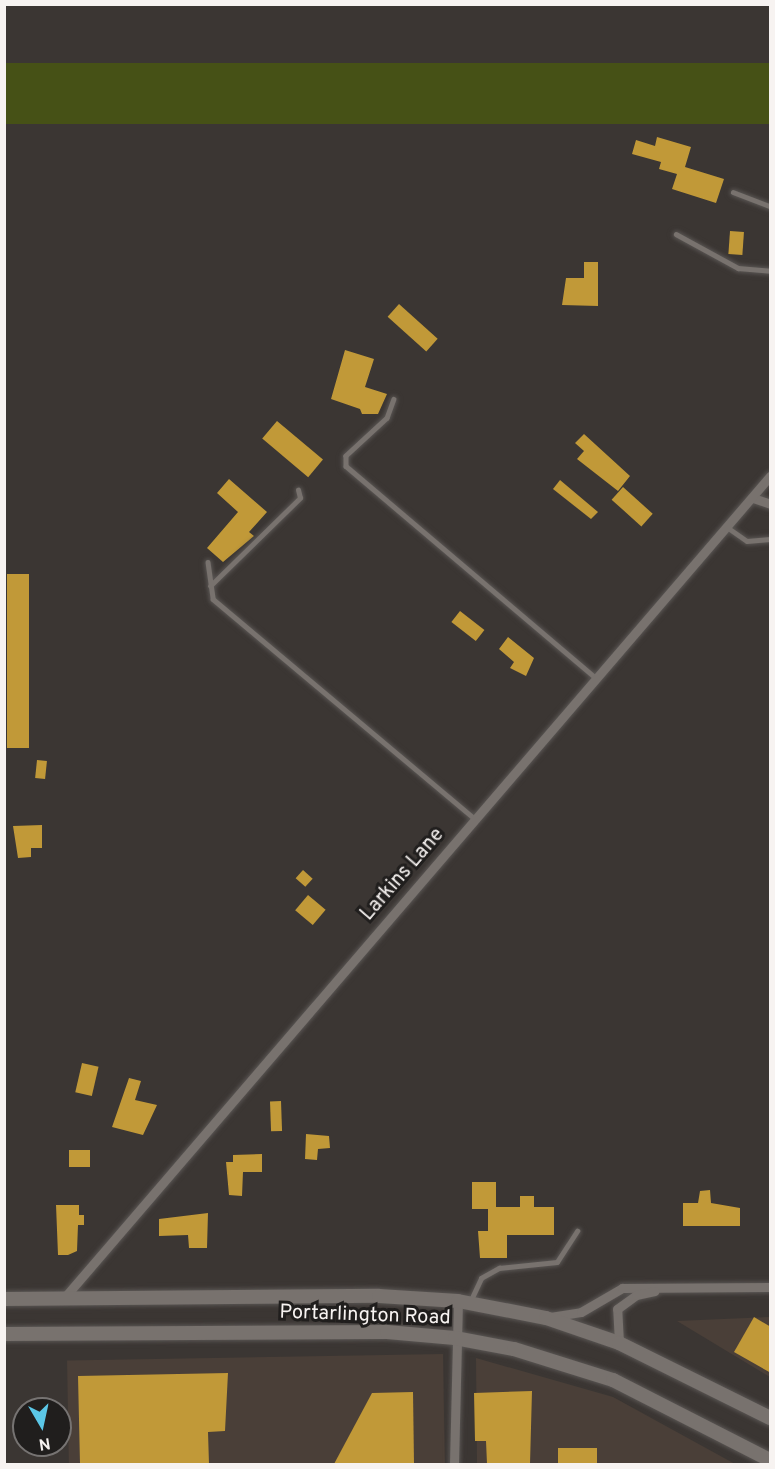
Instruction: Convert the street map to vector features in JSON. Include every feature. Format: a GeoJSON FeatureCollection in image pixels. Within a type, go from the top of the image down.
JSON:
{"type":"FeatureCollection","features":[{"type":"Feature","properties":{"kind":"main road","name":"Portarlington Road"},"geometry":{"type":"LineString","coordinates":[[4,1299],[379,1296],[464,1302],[546,1318],[619,1343],[771,1418]]}},
{"type":"Feature","properties":{"kind":"main road","name":"Portarlington Road"},"geometry":{"type":"LineString","coordinates":[[4,1334],[364,1332],[455,1338],[613,1380],[771,1460]]}},
{"type":"Feature","properties":{"kind":"street","name":"Larkins Lane"},"geometry":{"type":"LineString","coordinates":[[64,1298],[771,476]]}},
{"type":"Feature","properties":{"kind":"street"},"geometry":{"type":"LineString","coordinates":[[753,498],[771,504]]}},
{"type":"Feature","properties":{"kind":"street"},"geometry":{"type":"LineString","coordinates":[[546,1318],[581,1312],[622,1288],[771,1287]]}},
{"type":"Feature","properties":{"kind":"street"},"geometry":{"type":"LineString","coordinates":[[619,1343],[616,1321],[623,1301],[670,1289]]}},
{"type":"Feature","properties":{"kind":"street"},"geometry":{"type":"LineString","coordinates":[[454,1464],[455,1338],[464,1302]]}},
{"type":"Feature","properties":{"kind":"lane"},"geometry":{"type":"LineString","coordinates":[[733,192],[771,206]]}},
{"type":"Feature","properties":{"kind":"lane"},"geometry":{"type":"LineString","coordinates":[[676,234],[738,268],[771,271]]}},
{"type":"Feature","properties":{"kind":"lane"},"geometry":{"type":"LineString","coordinates":[[394,399],[387,418],[346,456],[346,466],[597,678]]}},
{"type":"Feature","properties":{"kind":"lane"},"geometry":{"type":"LineString","coordinates":[[210,586],[300,498],[298,490]]}},
{"type":"Feature","properties":{"kind":"lane"},"geometry":{"type":"LineString","coordinates":[[727,527],[747,541],[771,539]]}},
{"type":"Feature","properties":{"kind":"lane"},"geometry":{"type":"LineString","coordinates":[[208,562],[213,599],[475,819]]}},
{"type":"Feature","properties":{"kind":"lane"},"geometry":{"type":"LineString","coordinates":[[464,1302],[481,1278],[518,1263],[557,1262],[577,1231]]}},
{"type":"Feature","properties":{"kind":"shaded area"},"geometry":{"type":"Polygon","coordinates":[[[770,1317],[770,1377],[677,1321],[770,1317]]]}},
{"type":"Feature","properties":{"kind":"shaded area"},"geometry":{"type":"Polygon","coordinates":[[[443,1354],[445,1464],[69,1464],[69,1457],[72,1457],[72,1397],[68,1397],[67,1361],[443,1354]]]}},
{"type":"Feature","properties":{"kind":"shaded area"},"geometry":{"type":"Polygon","coordinates":[[[476,1358],[613,1397],[735,1464],[477,1464],[476,1358]]]}},
{"type":"Feature","properties":{"kind":"green space"},"geometry":{"type":"Polygon","coordinates":[[[4,63],[770,63],[770,124],[4,124],[4,63]]]}},
{"type":"Feature","properties":{"kind":"building"},"geometry":{"type":"Polygon","coordinates":[[[657,137],[691,147],[685,167],[724,179],[716,203],[672,189],[677,174],[659,169],[661,162],[632,154],[636,140],[655,146],[657,137]]]}},
{"type":"Feature","properties":{"kind":"building"},"geometry":{"type":"Polygon","coordinates":[[[730,231],[744,232],[742,255],[728,254],[730,231]]]}},
{"type":"Feature","properties":{"kind":"building"},"geometry":{"type":"Polygon","coordinates":[[[584,262],[598,262],[598,306],[562,305],[566,278],[584,278],[584,262]]]}},
{"type":"Feature","properties":{"kind":"building"},"geometry":{"type":"Polygon","coordinates":[[[399,304],[438,339],[426,351],[388,317],[399,304]]]}},
{"type":"Feature","properties":{"kind":"building"},"geometry":{"type":"Polygon","coordinates":[[[345,350],[374,359],[365,387],[387,394],[378,414],[362,414],[360,409],[331,399],[345,350]]]}},
{"type":"Feature","properties":{"kind":"building"},"geometry":{"type":"Polygon","coordinates":[[[277,421],[323,460],[308,477],[262,439],[277,421]]]}},
{"type":"Feature","properties":{"kind":"building"},"geometry":{"type":"Polygon","coordinates":[[[584,434],[630,476],[618,491],[577,459],[584,451],[575,443],[584,434]]]}},
{"type":"Feature","properties":{"kind":"building"},"geometry":{"type":"Polygon","coordinates":[[[229,479],[267,512],[249,532],[254,536],[223,562],[207,548],[238,512],[217,493],[229,479]]]}},
{"type":"Feature","properties":{"kind":"building"},"geometry":{"type":"Polygon","coordinates":[[[560,480],[598,512],[591,519],[553,489],[560,480]]]}},
{"type":"Feature","properties":{"kind":"building"},"geometry":{"type":"Polygon","coordinates":[[[623,487],[653,514],[641,526],[612,500],[623,487]]]}},
{"type":"Feature","properties":{"kind":"building"},"geometry":{"type":"Polygon","coordinates":[[[7,574],[29,574],[29,748],[7,748],[7,574]]]}},
{"type":"Feature","properties":{"kind":"building"},"geometry":{"type":"Polygon","coordinates":[[[460,611],[484,630],[476,641],[451,622],[460,611]]]}},
{"type":"Feature","properties":{"kind":"building"},"geometry":{"type":"Polygon","coordinates":[[[508,637],[534,658],[526,676],[510,668],[514,662],[499,649],[508,637]]]}},
{"type":"Feature","properties":{"kind":"building"},"geometry":{"type":"Polygon","coordinates":[[[37,760],[47,761],[45,779],[35,778],[37,760]]]}},
{"type":"Feature","properties":{"kind":"building"},"geometry":{"type":"Polygon","coordinates":[[[42,825],[42,848],[31,848],[31,857],[18,858],[13,826],[42,825]]]}},
{"type":"Feature","properties":{"kind":"building"},"geometry":{"type":"Polygon","coordinates":[[[303,870],[313,879],[305,887],[296,878],[303,870]]]}},
{"type":"Feature","properties":{"kind":"building"},"geometry":{"type":"Polygon","coordinates":[[[308,895],[326,910],[313,925],[295,910],[308,895]]]}},
{"type":"Feature","properties":{"kind":"building"},"geometry":{"type":"Polygon","coordinates":[[[82,1063],[99,1067],[92,1096],[75,1092],[82,1063]]]}},
{"type":"Feature","properties":{"kind":"building"},"geometry":{"type":"Polygon","coordinates":[[[129,1078],[141,1081],[135,1100],[157,1105],[143,1135],[112,1127],[129,1078]]]}},
{"type":"Feature","properties":{"kind":"building"},"geometry":{"type":"Polygon","coordinates":[[[270,1101],[281,1101],[282,1131],[271,1131],[270,1101]]]}},
{"type":"Feature","properties":{"kind":"building"},"geometry":{"type":"Polygon","coordinates":[[[306,1134],[329,1136],[330,1148],[318,1149],[317,1160],[305,1159],[306,1134]]]}},
{"type":"Feature","properties":{"kind":"building"},"geometry":{"type":"Polygon","coordinates":[[[69,1150],[90,1150],[90,1167],[69,1167],[69,1150]]]}},
{"type":"Feature","properties":{"kind":"building"},"geometry":{"type":"Polygon","coordinates":[[[262,1154],[262,1172],[243,1172],[242,1196],[229,1195],[226,1162],[233,1162],[233,1155],[262,1154]]]}},
{"type":"Feature","properties":{"kind":"building"},"geometry":{"type":"Polygon","coordinates":[[[472,1182],[496,1182],[496,1207],[520,1207],[520,1196],[534,1196],[534,1207],[554,1207],[554,1235],[507,1235],[507,1258],[480,1258],[478,1231],[488,1231],[488,1209],[472,1209],[472,1182]]]}},
{"type":"Feature","properties":{"kind":"building"},"geometry":{"type":"Polygon","coordinates":[[[710,1190],[711,1203],[740,1208],[740,1226],[683,1226],[683,1203],[698,1203],[700,1191],[710,1190]]]}},
{"type":"Feature","properties":{"kind":"building"},"geometry":{"type":"Polygon","coordinates":[[[56,1205],[79,1205],[79,1215],[84,1215],[84,1225],[78,1225],[77,1251],[68,1255],[58,1255],[56,1205]]]}},
{"type":"Feature","properties":{"kind":"building"},"geometry":{"type":"Polygon","coordinates":[[[208,1213],[207,1248],[189,1248],[188,1235],[159,1236],[159,1219],[208,1213]]]}},
{"type":"Feature","properties":{"kind":"building"},"geometry":{"type":"Polygon","coordinates":[[[754,1317],[771,1327],[771,1373],[734,1352],[754,1317]]]}},
{"type":"Feature","properties":{"kind":"building"},"geometry":{"type":"Polygon","coordinates":[[[228,1373],[225,1431],[208,1432],[209,1464],[80,1464],[78,1376],[228,1373]]]}},
{"type":"Feature","properties":{"kind":"building"},"geometry":{"type":"Polygon","coordinates":[[[532,1391],[530,1464],[487,1464],[486,1441],[475,1441],[474,1393],[532,1391]]]}},
{"type":"Feature","properties":{"kind":"building"},"geometry":{"type":"Polygon","coordinates":[[[413,1392],[414,1464],[334,1464],[372,1393],[413,1392]]]}},
{"type":"Feature","properties":{"kind":"building"},"geometry":{"type":"Polygon","coordinates":[[[558,1448],[597,1448],[597,1464],[558,1464],[558,1448]]]}}]}
